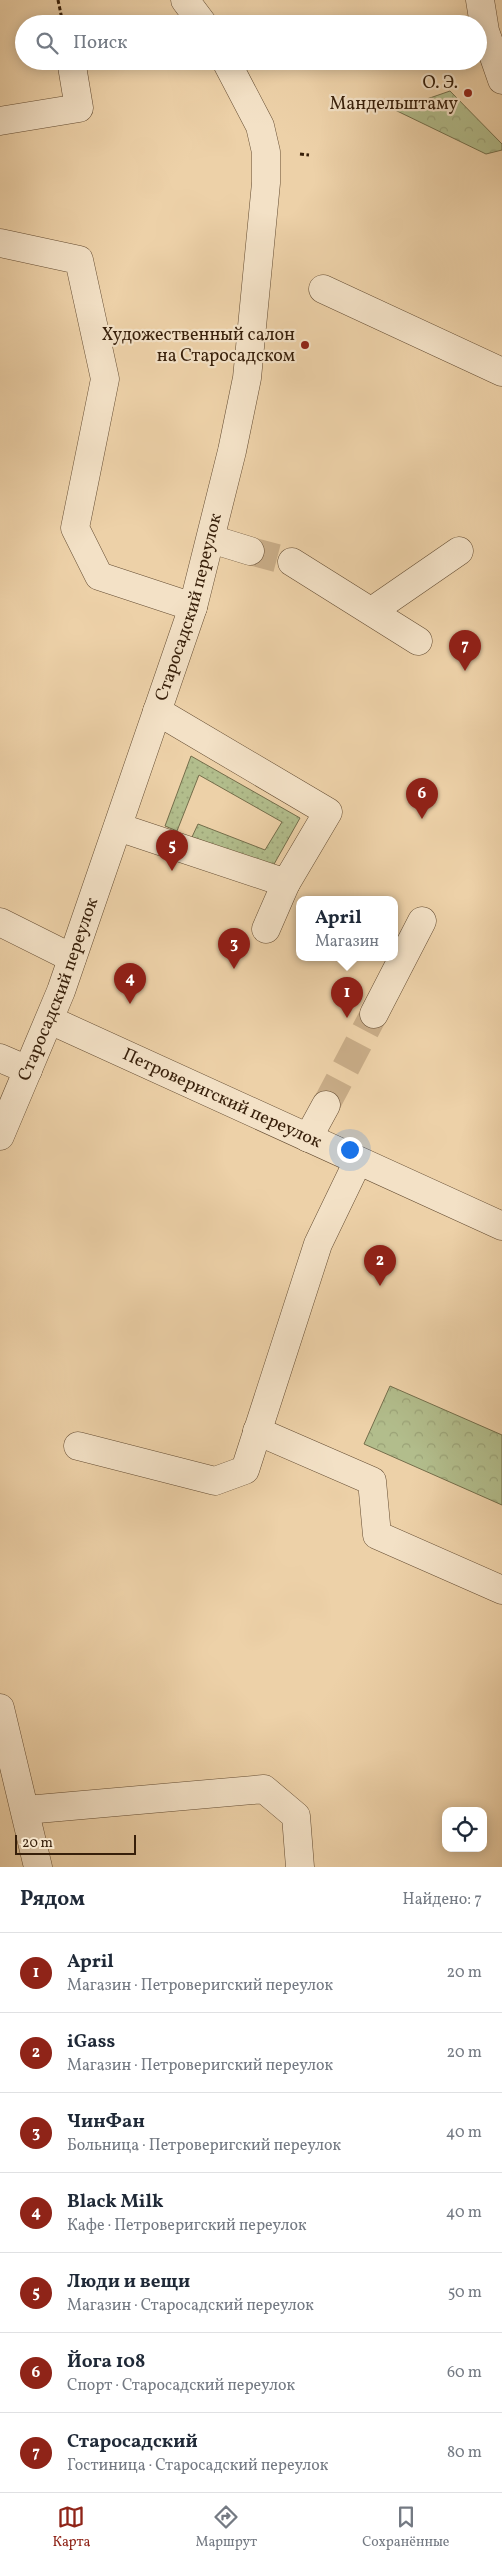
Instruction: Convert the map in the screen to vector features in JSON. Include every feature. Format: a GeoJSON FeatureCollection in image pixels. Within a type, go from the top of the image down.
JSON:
{"type":"FeatureCollection","features":[{"type":"Feature","properties":{"kind":"street"},"geometry":{"type":"LineString","coordinates":[[185,0],[196,15]]}},
{"type":"Feature","properties":{"kind":"street"},"geometry":{"type":"LineString","coordinates":[[480,0],[482,15]]}},
{"type":"Feature","properties":{"kind":"street"},"geometry":{"type":"LineString","coordinates":[[487,39],[502,80]]}},
{"type":"Feature","properties":{"kind":"street"},"geometry":{"type":"LineString","coordinates":[[0,121],[80,108],[73,70]]}},
{"type":"Feature","properties":{"kind":"street","name":"Старосадский переулок"},"geometry":{"type":"LineString","coordinates":[[0,1136],[50,1020],[193,607],[211,539],[247,378],[266,183],[266,152],[260,126],[231,70]]}},
{"type":"Feature","properties":{"kind":"street"},"geometry":{"type":"LineString","coordinates":[[0,243],[79,260],[105,379],[75,528],[99,576],[193,607]]}},
{"type":"Feature","properties":{"kind":"street"},"geometry":{"type":"LineString","coordinates":[[323,289],[502,372]]}},
{"type":"Feature","properties":{"kind":"street"},"geometry":{"type":"LineString","coordinates":[[211,539],[250,551]]}},
{"type":"Feature","properties":{"kind":"street"},"geometry":{"type":"LineString","coordinates":[[372,610],[459,552]]}},
{"type":"Feature","properties":{"kind":"street"},"geometry":{"type":"LineString","coordinates":[[292,562],[372,610],[418,641]]}},
{"type":"Feature","properties":{"kind":"street"},"geometry":{"type":"LineString","coordinates":[[157,711],[328,812],[286,883],[266,929]]}},
{"type":"Feature","properties":{"kind":"street"},"geometry":{"type":"LineString","coordinates":[[118,827],[286,883]]}},
{"type":"Feature","properties":{"kind":"street"},"geometry":{"type":"LineString","coordinates":[[374,1014],[422,921]]}},
{"type":"Feature","properties":{"kind":"street"},"geometry":{"type":"LineString","coordinates":[[0,922],[72,958]]}},
{"type":"Feature","properties":{"kind":"street","name":"Петроверигский переулок"},"geometry":{"type":"LineString","coordinates":[[50,1020],[502,1226]]}},
{"type":"Feature","properties":{"kind":"street"},"geometry":{"type":"LineString","coordinates":[[0,1058],[28,1070]]}},
{"type":"Feature","properties":{"kind":"street"},"geometry":{"type":"LineString","coordinates":[[308,1138],[326,1105]]}},
{"type":"Feature","properties":{"kind":"street"},"geometry":{"type":"LineString","coordinates":[[78,1446],[215,1481],[245,1470],[318,1244],[358,1161]]}},
{"type":"Feature","properties":{"kind":"street"},"geometry":{"type":"LineString","coordinates":[[258,1431],[372,1481],[377,1535],[502,1590]]}},
{"type":"Feature","properties":{"kind":"street"},"geometry":{"type":"LineString","coordinates":[[0,1708],[26,1810],[38,1867]]}},
{"type":"Feature","properties":{"kind":"street"},"geometry":{"type":"LineString","coordinates":[[26,1810],[264,1789],[296,1816],[300,1867]]}},
{"type":"Feature","properties":{"kind":"path"},"geometry":{"type":"LineString","coordinates":[[58,0],[61,15]]}},
{"type":"Feature","properties":{"kind":"green space"},"geometry":{"type":"Polygon","coordinates":[[[450,91],[502,144],[502,150],[486,154],[395,110],[450,91]]]}},
{"type":"Feature","properties":{"kind":"green space"},"geometry":{"type":"Polygon","coordinates":[[[191,756],[300,818],[273,866],[192,837],[198,824],[265,850],[282,822],[199,775],[177,831],[165,826],[191,756]]]}},
{"type":"Feature","properties":{"kind":"green space"},"geometry":{"type":"Polygon","coordinates":[[[390,1386],[502,1435],[502,1505],[364,1444],[390,1386]]]}},
{"type":"Feature","properties":{"kind":"tunnel"},"geometry":{"type":"LineString","coordinates":[[250,551],[292,562]]}},
{"type":"Feature","properties":{"kind":"tunnel"},"geometry":{"type":"LineString","coordinates":[[326,1105],[374,1014]]}},
{"type":"Feature","properties":{"kind":"place","name":"О. Э. Мандельштаму"},"geometry":{"type":"Point","coordinates":[468,93]}},
{"type":"Feature","properties":{"kind":"place","name":"Художественный салон на Старосадском"},"geometry":{"type":"Point","coordinates":[305,345]}},
{"type":"Feature","properties":{"kind":"place","name":"Старосадский"},"geometry":{"type":"Point","coordinates":[465,671]}},
{"type":"Feature","properties":{"kind":"place","name":"Йога 108"},"geometry":{"type":"Point","coordinates":[422,819]}},
{"type":"Feature","properties":{"kind":"place","name":"Люди и вещи"},"geometry":{"type":"Point","coordinates":[172,871]}},
{"type":"Feature","properties":{"kind":"place","name":"ЧинФан"},"geometry":{"type":"Point","coordinates":[234,969]}},
{"type":"Feature","properties":{"kind":"place","name":"Black Milk"},"geometry":{"type":"Point","coordinates":[130,1004]}},
{"type":"Feature","properties":{"kind":"place","name":"April"},"geometry":{"type":"Point","coordinates":[347,1018]}},
{"type":"Feature","properties":{"kind":"place","name":"iGass"},"geometry":{"type":"Point","coordinates":[380,1286]}}]}
